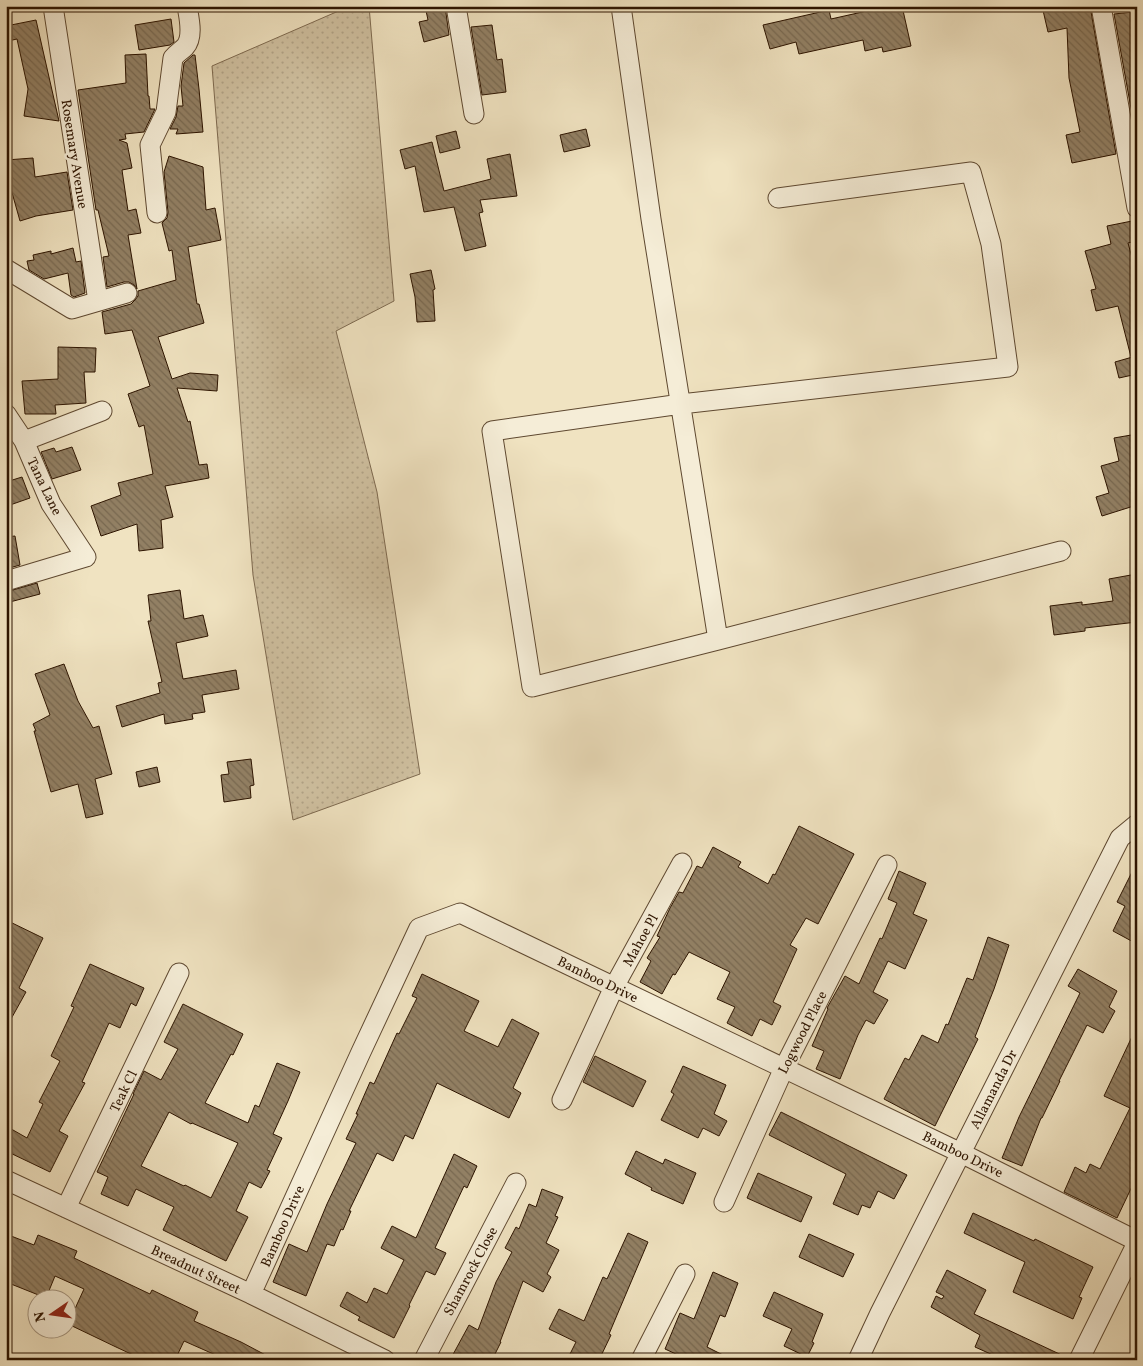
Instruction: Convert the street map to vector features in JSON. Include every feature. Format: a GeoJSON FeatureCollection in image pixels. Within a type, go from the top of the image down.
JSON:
{"type":"FeatureCollection","features":[{"type":"Feature","properties":{"kind":"street","name":"Rosemary Avenue"},"geometry":{"type":"LineString","coordinates":[[53,6],[98,301]]}},
{"type":"Feature","properties":{"kind":"street"},"geometry":{"type":"LineString","coordinates":[[158,213],[150,146],[166,112],[173,58],[188,42],[190,32],[187,6]]}},
{"type":"Feature","properties":{"kind":"street"},"geometry":{"type":"LineString","coordinates":[[456,6],[474,114]]}},
{"type":"Feature","properties":{"kind":"street"},"geometry":{"type":"LineString","coordinates":[[621,6],[652,219],[718,640]]}},
{"type":"Feature","properties":{"kind":"street"},"geometry":{"type":"LineString","coordinates":[[1101,6],[1137,208]]}},
{"type":"Feature","properties":{"kind":"street"},"geometry":{"type":"LineString","coordinates":[[778,198],[971,172],[992,244],[1008,367],[681,404],[492,431],[532,687],[1061,550]]}},
{"type":"Feature","properties":{"kind":"street"},"geometry":{"type":"LineString","coordinates":[[6,269],[72,309],[127,293]]}},
{"type":"Feature","properties":{"kind":"street"},"geometry":{"type":"LineString","coordinates":[[24,441],[102,411]]}},
{"type":"Feature","properties":{"kind":"street","name":"Tana Lane"},"geometry":{"type":"LineString","coordinates":[[6,414],[24,441],[52,504],[86,557],[6,581]]}},
{"type":"Feature","properties":{"kind":"street","name":"Allamanda Dr"},"geometry":{"type":"LineString","coordinates":[[858,1360],[1120,838],[1137,824]]}},
{"type":"Feature","properties":{"kind":"street","name":"Mahoe Pl"},"geometry":{"type":"LineString","coordinates":[[562,1100],[614,987],[682,864]]}},
{"type":"Feature","properties":{"kind":"street","name":"Logwood Place"},"geometry":{"type":"LineString","coordinates":[[724,1202],[784,1068],[887,865]]}},
{"type":"Feature","properties":{"kind":"street","name":"Bamboo Drive"},"geometry":{"type":"LineString","coordinates":[[250,1294],[419,928],[460,913],[961,1153],[1137,1242]]}},
{"type":"Feature","properties":{"kind":"street","name":"Teak Cl"},"geometry":{"type":"LineString","coordinates":[[66,1208],[179,973]]}},
{"type":"Feature","properties":{"kind":"street","name":"Breadnut Street"},"geometry":{"type":"LineString","coordinates":[[6,1180],[250,1294],[384,1360]]}},
{"type":"Feature","properties":{"kind":"street","name":"Shamrock Close"},"geometry":{"type":"LineString","coordinates":[[424,1360],[516,1183]]}},
{"type":"Feature","properties":{"kind":"street"},"geometry":{"type":"LineString","coordinates":[[1079,1360],[1137,1242]]}},
{"type":"Feature","properties":{"kind":"street"},"geometry":{"type":"LineString","coordinates":[[641,1360],[684,1274]]}},
{"type":"Feature","properties":{"kind":"shaded area"},"geometry":{"type":"Polygon","coordinates":[[[350,6],[369,6],[394,301],[336,331],[377,492],[420,774],[293,820],[253,575],[212,66],[350,6]]]}},
{"type":"Feature","properties":{"kind":"building"},"geometry":{"type":"Polygon","coordinates":[[[425,6],[445,6],[449,35],[424,42],[419,22],[428,20],[425,6]]]}},
{"type":"Feature","properties":{"kind":"building"},"geometry":{"type":"Polygon","coordinates":[[[889,6],[902,6],[911,46],[883,52],[882,47],[865,51],[863,40],[799,54],[796,42],[770,49],[763,25],[829,10],[831,19],[889,6]]]}},
{"type":"Feature","properties":{"kind":"building"},"geometry":{"type":"Polygon","coordinates":[[[1042,6],[1090,6],[1116,154],[1072,163],[1066,135],[1080,132],[1069,78],[1067,28],[1048,32],[1042,6]]]}},
{"type":"Feature","properties":{"kind":"building"},"geometry":{"type":"Polygon","coordinates":[[[1133,12],[1137,39],[1137,124],[1134,125],[1114,14],[1133,12]]]}},
{"type":"Feature","properties":{"kind":"building"},"geometry":{"type":"Polygon","coordinates":[[[171,19],[174,42],[170,45],[139,50],[135,25],[171,19]]]}},
{"type":"Feature","properties":{"kind":"building"},"geometry":{"type":"Polygon","coordinates":[[[36,20],[59,121],[24,116],[28,89],[17,39],[8,41],[6,26],[36,20]]]}},
{"type":"Feature","properties":{"kind":"building"},"geometry":{"type":"Polygon","coordinates":[[[492,25],[497,60],[502,59],[506,92],[482,95],[471,27],[492,25]]]}},
{"type":"Feature","properties":{"kind":"building"},"geometry":{"type":"Polygon","coordinates":[[[146,54],[150,109],[155,109],[144,132],[125,134],[126,139],[119,140],[127,143],[132,168],[122,170],[128,211],[136,209],[141,233],[128,235],[137,289],[129,282],[107,287],[103,257],[109,256],[98,210],[96,210],[78,90],[126,83],[125,55],[146,54]]]}},
{"type":"Feature","properties":{"kind":"building"},"geometry":{"type":"Polygon","coordinates":[[[195,55],[203,132],[176,134],[178,129],[170,129],[176,117],[178,106],[183,106],[181,86],[184,63],[195,55]]]}},
{"type":"Feature","properties":{"kind":"building"},"geometry":{"type":"Polygon","coordinates":[[[586,129],[590,146],[564,152],[560,135],[586,129]]]}},
{"type":"Feature","properties":{"kind":"building"},"geometry":{"type":"Polygon","coordinates":[[[456,131],[460,148],[440,153],[436,136],[456,131]]]}},
{"type":"Feature","properties":{"kind":"building"},"geometry":{"type":"Polygon","coordinates":[[[432,142],[444,191],[491,179],[487,159],[510,154],[517,196],[480,200],[483,212],[479,213],[486,246],[465,251],[454,207],[424,212],[415,166],[405,169],[400,150],[432,142]]]}},
{"type":"Feature","properties":{"kind":"building"},"geometry":{"type":"Polygon","coordinates":[[[169,156],[203,167],[206,210],[215,208],[221,240],[188,247],[197,304],[199,304],[204,323],[158,337],[172,379],[190,373],[218,375],[217,391],[177,388],[188,422],[190,421],[199,465],[207,464],[209,478],[165,486],[173,517],[161,520],[163,548],[139,551],[137,524],[101,536],[91,506],[121,495],[118,483],[153,474],[144,425],[139,427],[128,394],[150,386],[132,330],[105,334],[102,312],[131,304],[138,296],[138,291],[176,280],[172,250],[169,251],[162,223],[167,218],[168,212],[164,172],[169,156]]]}},
{"type":"Feature","properties":{"kind":"building"},"geometry":{"type":"Polygon","coordinates":[[[33,158],[35,177],[67,172],[73,210],[36,216],[20,221],[11,189],[6,190],[6,160],[33,158]]]}},
{"type":"Feature","properties":{"kind":"building"},"geometry":{"type":"Polygon","coordinates":[[[1132,221],[1136,241],[1128,243],[1137,276],[1137,374],[1119,378],[1115,362],[1136,356],[1131,357],[1118,306],[1096,311],[1091,290],[1096,289],[1085,251],[1111,244],[1107,226],[1132,221]]]}},
{"type":"Feature","properties":{"kind":"building"},"geometry":{"type":"Polygon","coordinates":[[[73,248],[76,262],[81,261],[85,293],[74,297],[71,295],[68,273],[44,279],[29,270],[27,261],[34,260],[33,255],[51,251],[51,254],[73,248]]]}},
{"type":"Feature","properties":{"kind":"building"},"geometry":{"type":"Polygon","coordinates":[[[431,270],[435,289],[433,290],[435,321],[417,322],[415,297],[410,274],[431,270]]]}},
{"type":"Feature","properties":{"kind":"building"},"geometry":{"type":"Polygon","coordinates":[[[58,347],[96,348],[95,372],[84,372],[86,403],[55,405],[56,414],[25,414],[22,381],[58,379],[58,347]]]}},
{"type":"Feature","properties":{"kind":"building"},"geometry":{"type":"Polygon","coordinates":[[[1137,434],[1137,505],[1102,516],[1096,497],[1109,493],[1101,466],[1119,461],[1114,438],[1137,434]]]}},
{"type":"Feature","properties":{"kind":"building"},"geometry":{"type":"Polygon","coordinates":[[[72,447],[81,470],[52,479],[41,452],[54,448],[56,452],[72,447]]]}},
{"type":"Feature","properties":{"kind":"building"},"geometry":{"type":"Polygon","coordinates":[[[22,477],[30,498],[10,505],[6,495],[6,482],[22,477]]]}},
{"type":"Feature","properties":{"kind":"building"},"geometry":{"type":"Polygon","coordinates":[[[15,536],[20,565],[6,569],[6,537],[15,536]]]}},
{"type":"Feature","properties":{"kind":"building"},"geometry":{"type":"Polygon","coordinates":[[[1137,575],[1137,622],[1085,628],[1085,631],[1054,635],[1050,606],[1082,602],[1082,605],[1113,601],[1109,579],[1137,575]]]}},
{"type":"Feature","properties":{"kind":"building"},"geometry":{"type":"Polygon","coordinates":[[[37,583],[40,594],[6,603],[6,592],[37,583]]]}},
{"type":"Feature","properties":{"kind":"building"},"geometry":{"type":"Polygon","coordinates":[[[180,590],[184,619],[203,615],[208,636],[176,643],[183,679],[236,670],[239,689],[202,695],[205,712],[192,714],[193,719],[165,724],[164,714],[122,727],[116,706],[160,693],[158,683],[162,682],[148,621],[151,621],[148,595],[180,590]]]}},
{"type":"Feature","properties":{"kind":"building"},"geometry":{"type":"Polygon","coordinates":[[[64,664],[78,701],[93,728],[99,726],[112,774],[95,779],[103,814],[86,818],[78,784],[51,792],[33,724],[50,715],[35,674],[64,664]]]}},
{"type":"Feature","properties":{"kind":"building"},"geometry":{"type":"Polygon","coordinates":[[[251,759],[254,785],[250,786],[251,798],[224,802],[221,775],[229,774],[227,762],[251,759]]]}},
{"type":"Feature","properties":{"kind":"building"},"geometry":{"type":"Polygon","coordinates":[[[157,767],[160,782],[139,787],[136,772],[157,767]]]}},
{"type":"Feature","properties":{"kind":"building"},"geometry":{"type":"Polygon","coordinates":[[[799,826],[854,854],[818,924],[806,918],[790,945],[797,949],[773,1002],[781,1006],[772,1025],[760,1019],[752,1036],[727,1023],[735,1007],[717,999],[730,972],[689,952],[675,975],[673,974],[662,994],[640,982],[651,961],[647,958],[660,937],[657,936],[670,908],[679,892],[683,893],[697,866],[702,868],[713,847],[741,862],[738,867],[768,884],[773,874],[775,875],[799,826]]]}},
{"type":"Feature","properties":{"kind":"building"},"geometry":{"type":"Polygon","coordinates":[[[1137,862],[1137,944],[1113,931],[1125,906],[1117,902],[1137,862]]]}},
{"type":"Feature","properties":{"kind":"building"},"geometry":{"type":"Polygon","coordinates":[[[899,871],[926,883],[913,914],[927,920],[905,969],[888,961],[873,992],[888,1000],[874,1024],[866,1020],[840,1079],[816,1069],[824,1051],[812,1046],[827,1008],[845,976],[859,984],[880,938],[882,939],[897,903],[888,899],[899,871]]]}},
{"type":"Feature","properties":{"kind":"building"},"geometry":{"type":"Polygon","coordinates":[[[6,920],[43,938],[19,988],[26,992],[6,1028],[6,959],[12,948],[6,945],[6,920]]]}},
{"type":"Feature","properties":{"kind":"building"},"geometry":{"type":"Polygon","coordinates":[[[988,937],[1009,945],[975,1037],[978,1039],[935,1126],[884,1099],[905,1058],[909,1060],[922,1035],[938,1043],[946,1024],[948,1025],[967,978],[973,980],[988,937]]]}},
{"type":"Feature","properties":{"kind":"building"},"geometry":{"type":"Polygon","coordinates":[[[90,964],[144,988],[136,1006],[131,1003],[120,1028],[109,1023],[82,1082],[85,1083],[59,1131],[68,1136],[50,1172],[6,1151],[6,1126],[27,1138],[43,1104],[39,1102],[60,1061],[51,1056],[74,1007],[71,1006],[90,964]]]}},
{"type":"Feature","properties":{"kind":"building"},"geometry":{"type":"Polygon","coordinates":[[[1078,969],[1117,991],[1109,1007],[1115,1011],[1103,1033],[1087,1025],[1041,1118],[1022,1166],[1002,1158],[1019,1117],[1080,993],[1068,986],[1078,969]]]}},
{"type":"Feature","properties":{"kind":"building"},"geometry":{"type":"Polygon","coordinates":[[[422,974],[479,1001],[464,1031],[498,1047],[512,1019],[539,1033],[513,1088],[521,1093],[509,1118],[437,1083],[413,1139],[405,1135],[393,1161],[377,1153],[349,1211],[351,1211],[343,1230],[341,1229],[334,1246],[327,1244],[306,1296],[273,1282],[289,1244],[307,1252],[356,1143],[346,1139],[358,1114],[356,1114],[370,1082],[374,1084],[397,1033],[399,1034],[417,998],[412,996],[422,974]]]}},
{"type":"Feature","properties":{"kind":"building"},"geometry":{"type":"Polygon","coordinates":[[[183,1004],[243,1034],[205,1103],[248,1123],[255,1105],[259,1107],[277,1063],[300,1072],[273,1134],[282,1138],[267,1170],[270,1171],[261,1188],[249,1182],[236,1211],[248,1217],[226,1261],[163,1230],[174,1207],[136,1189],[128,1206],[101,1194],[108,1177],[97,1172],[144,1071],[161,1080],[178,1049],[164,1042],[183,1004]],[[169,1112],[141,1166],[211,1198],[238,1143],[191,1124],[169,1112]]]}},
{"type":"Feature","properties":{"kind":"building"},"geometry":{"type":"Polygon","coordinates":[[[1137,1026],[1137,1176],[1117,1218],[1064,1192],[1075,1167],[1086,1173],[1090,1164],[1100,1169],[1130,1108],[1104,1096],[1137,1026]]]}},
{"type":"Feature","properties":{"kind":"building"},"geometry":{"type":"Polygon","coordinates":[[[595,1056],[646,1081],[633,1107],[583,1082],[595,1056]]]}},
{"type":"Feature","properties":{"kind":"building"},"geometry":{"type":"Polygon","coordinates":[[[683,1066],[726,1085],[714,1114],[727,1121],[719,1136],[703,1128],[698,1138],[661,1120],[674,1094],[671,1092],[683,1066]]]}},
{"type":"Feature","properties":{"kind":"building"},"geometry":{"type":"Polygon","coordinates":[[[781,1112],[907,1175],[894,1199],[878,1191],[870,1208],[862,1205],[858,1215],[833,1204],[846,1174],[769,1135],[781,1112]]]}},
{"type":"Feature","properties":{"kind":"building"},"geometry":{"type":"Polygon","coordinates":[[[636,1151],[663,1164],[665,1159],[696,1173],[683,1204],[651,1190],[652,1188],[625,1174],[636,1151]]]}},
{"type":"Feature","properties":{"kind":"building"},"geometry":{"type":"Polygon","coordinates":[[[454,1154],[477,1166],[467,1188],[464,1186],[435,1248],[446,1253],[435,1275],[426,1271],[394,1338],[358,1320],[360,1317],[340,1306],[347,1292],[367,1303],[374,1288],[387,1294],[404,1260],[381,1248],[392,1226],[416,1238],[454,1154]]]}},
{"type":"Feature","properties":{"kind":"building"},"geometry":{"type":"Polygon","coordinates":[[[758,1173],[812,1197],[801,1222],[747,1198],[758,1173]]]}},
{"type":"Feature","properties":{"kind":"building"},"geometry":{"type":"Polygon","coordinates":[[[542,1189],[563,1197],[555,1216],[558,1217],[546,1243],[559,1250],[547,1274],[551,1277],[543,1292],[523,1281],[501,1342],[492,1360],[450,1360],[469,1325],[478,1330],[496,1282],[512,1252],[505,1248],[516,1227],[519,1229],[529,1204],[536,1207],[542,1189]]]}},
{"type":"Feature","properties":{"kind":"building"},"geometry":{"type":"Polygon","coordinates":[[[973,1213],[1034,1241],[1035,1239],[1093,1267],[1079,1297],[1082,1298],[1073,1319],[1013,1292],[1025,1262],[964,1233],[973,1213]]]}},
{"type":"Feature","properties":{"kind":"building"},"geometry":{"type":"Polygon","coordinates":[[[628,1233],[648,1242],[599,1360],[567,1360],[576,1342],[549,1329],[559,1309],[584,1321],[603,1277],[607,1279],[628,1233]]]}},
{"type":"Feature","properties":{"kind":"building"},"geometry":{"type":"Polygon","coordinates":[[[6,1234],[34,1245],[38,1235],[77,1251],[74,1258],[150,1294],[152,1290],[198,1312],[194,1321],[275,1360],[227,1360],[184,1341],[175,1360],[144,1360],[78,1329],[78,1302],[84,1289],[55,1276],[50,1288],[28,1288],[28,1291],[6,1282],[6,1234]]]}},
{"type":"Feature","properties":{"kind":"building"},"geometry":{"type":"Polygon","coordinates":[[[809,1234],[854,1254],[843,1277],[799,1257],[809,1234]]]}},
{"type":"Feature","properties":{"kind":"building"},"geometry":{"type":"Polygon","coordinates":[[[947,1270],[986,1290],[974,1314],[1068,1358],[1068,1360],[1004,1360],[975,1347],[980,1335],[931,1307],[936,1296],[942,1299],[944,1296],[936,1292],[947,1270]]]}},
{"type":"Feature","properties":{"kind":"building"},"geometry":{"type":"Polygon","coordinates":[[[713,1272],[738,1283],[725,1317],[720,1315],[707,1347],[733,1360],[689,1360],[665,1349],[680,1313],[694,1319],[713,1272]]]}},
{"type":"Feature","properties":{"kind":"building"},"geometry":{"type":"Polygon","coordinates":[[[774,1292],[823,1314],[812,1342],[814,1343],[807,1357],[784,1346],[792,1329],[763,1316],[774,1292]]]}}]}
